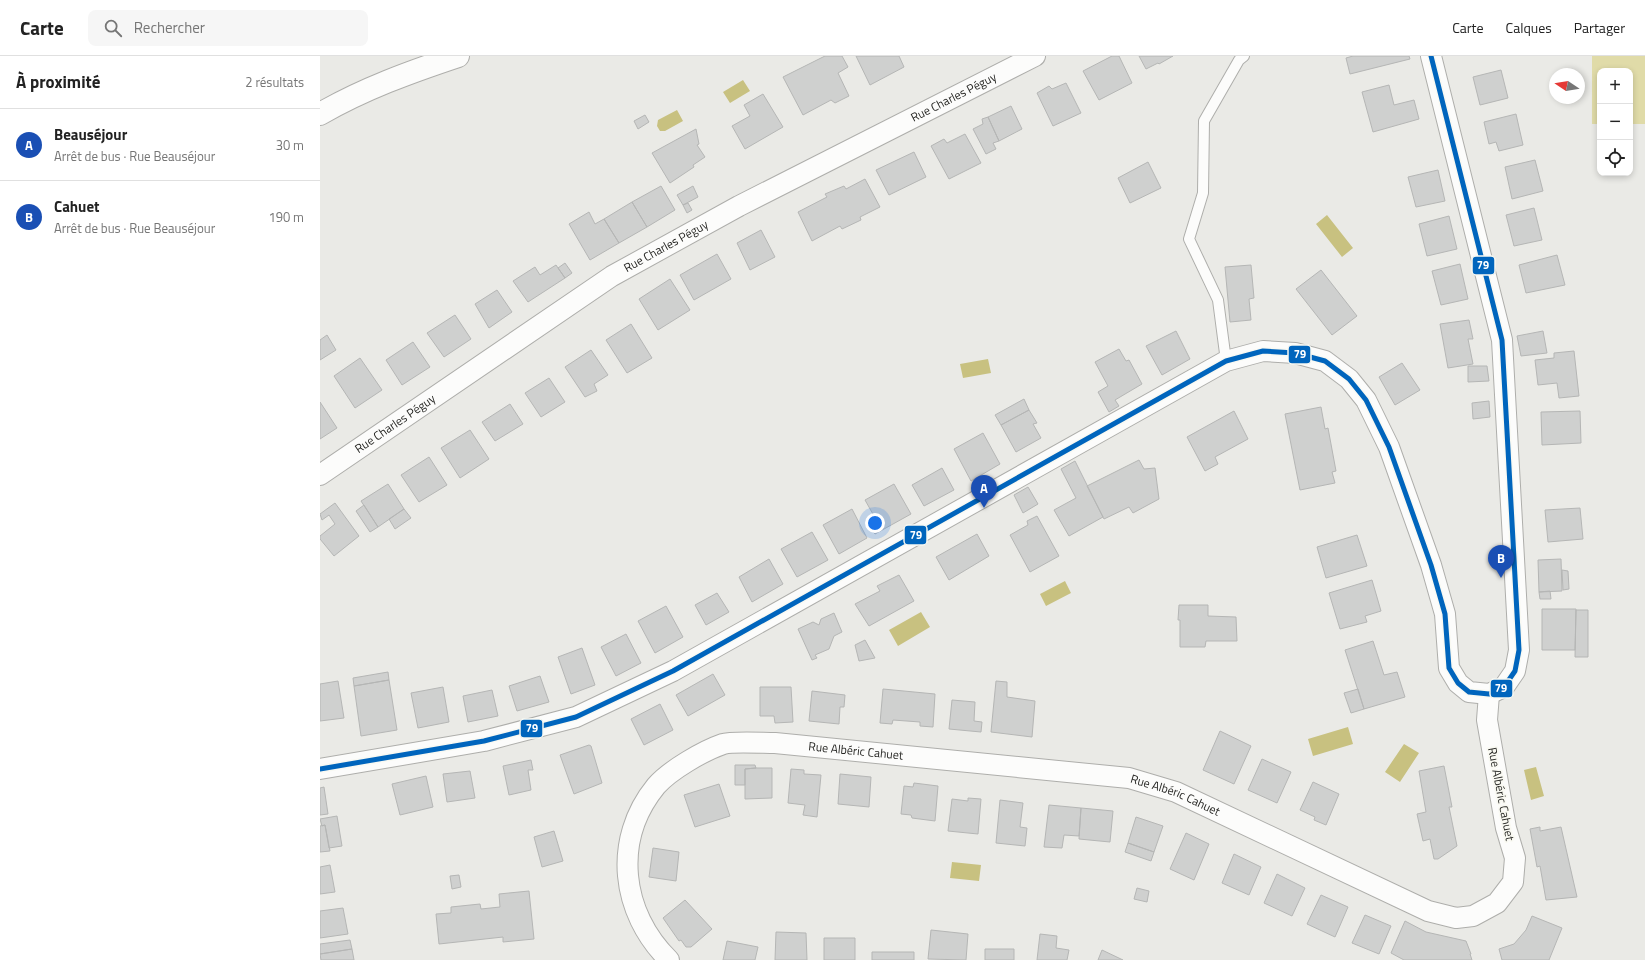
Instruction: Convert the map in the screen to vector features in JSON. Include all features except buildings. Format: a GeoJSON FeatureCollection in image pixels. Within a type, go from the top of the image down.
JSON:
{"type":"FeatureCollection","features":[{"type":"Feature","properties":{"kind":"street"},"geometry":{"type":"LineString","coordinates":[[320,114],[335,105],[403,74],[458,56]]}},
{"type":"Feature","properties":{"kind":"street"},"geometry":{"type":"LineString","coordinates":[[320,769],[484,741],[576,717],[673,671],[1226,361],[1263,351],[1295,353],[1325,361],[1349,379],[1366,400],[1389,447],[1431,565],[1445,614],[1449,668],[1458,683],[1469,692],[1489,694],[1504,687],[1515,671],[1519,650],[1502,340],[1431,56]]}},
{"type":"Feature","properties":{"kind":"street","name":"Rue Charles Péguy"},"geometry":{"type":"LineString","coordinates":[[320,475],[612,276],[738,206],[1029,57]]}},
{"type":"Feature","properties":{"kind":"street","name":"Rue Albéric Cahuet"},"geometry":{"type":"LineString","coordinates":[[669,960],[658,949],[635,910],[626,872],[629,841],[639,814],[657,786],[686,762],[724,744],[775,743],[1129,778],[1176,792],[1428,911],[1456,918],[1472,916],[1497,903],[1513,882],[1515,858],[1506,828],[1487,720],[1489,694]]}},
{"type":"Feature","properties":{"kind":"lane"},"geometry":{"type":"LineString","coordinates":[[1226,361],[1218,300],[1189,239],[1203,194],[1204,121],[1239,60],[1244,56]]}},
{"type":"Feature","properties":{"kind":"shaded area"},"geometry":{"type":"Polygon","coordinates":[[[1592,56],[1645,56],[1645,124],[1633,124],[1633,68],[1597,68],[1597,124],[1592,124],[1592,56]]]}},
{"type":"Feature","properties":{"kind":"shaded area"},"geometry":{"type":"Polygon","coordinates":[[[743,80],[750,91],[730,103],[723,92],[743,80]]]}},
{"type":"Feature","properties":{"kind":"shaded area"},"geometry":{"type":"Polygon","coordinates":[[[677,110],[683,121],[665,131],[660,131],[657,126],[658,120],[677,110]]]}},
{"type":"Feature","properties":{"kind":"shaded area"},"geometry":{"type":"Polygon","coordinates":[[[1327,215],[1353,248],[1342,257],[1316,224],[1327,215]]]}},
{"type":"Feature","properties":{"kind":"shaded area"},"geometry":{"type":"Polygon","coordinates":[[[988,359],[991,373],[963,378],[960,364],[988,359]]]}},
{"type":"Feature","properties":{"kind":"shaded area"},"geometry":{"type":"Polygon","coordinates":[[[1065,581],[1071,593],[1046,606],[1040,594],[1065,581]]]}},
{"type":"Feature","properties":{"kind":"shaded area"},"geometry":{"type":"Polygon","coordinates":[[[921,612],[930,627],[898,646],[889,630],[921,612]]]}},
{"type":"Feature","properties":{"kind":"shaded area"},"geometry":{"type":"Polygon","coordinates":[[[1348,727],[1353,744],[1313,756],[1308,739],[1348,727]]]}},
{"type":"Feature","properties":{"kind":"shaded area"},"geometry":{"type":"Polygon","coordinates":[[[1404,744],[1419,753],[1400,782],[1385,772],[1404,744]]]}},
{"type":"Feature","properties":{"kind":"shaded area"},"geometry":{"type":"Polygon","coordinates":[[[1536,767],[1544,796],[1531,800],[1524,770],[1536,767]]]}},
{"type":"Feature","properties":{"kind":"shaded area"},"geometry":{"type":"Polygon","coordinates":[[[952,862],[981,865],[979,881],[950,878],[952,862]]]}},
{"type":"Feature","properties":{"kind":"transit line","name":"79"},"geometry":{"type":"LineString","coordinates":[[320,769],[484,741],[576,717],[673,671],[1226,361],[1263,351],[1295,353],[1325,361],[1349,379],[1366,400],[1389,447],[1431,565],[1445,614],[1449,668],[1458,683],[1469,692],[1489,694],[1504,687],[1515,671],[1519,650],[1502,340],[1431,56]]}},
{"type":"Feature","properties":{"kind":"place","name":"Beauséjour"},"geometry":{"type":"Point","coordinates":[984,508]}},
{"type":"Feature","properties":{"kind":"place","name":"Cahuet"},"geometry":{"type":"Point","coordinates":[1501,578]}}]}
